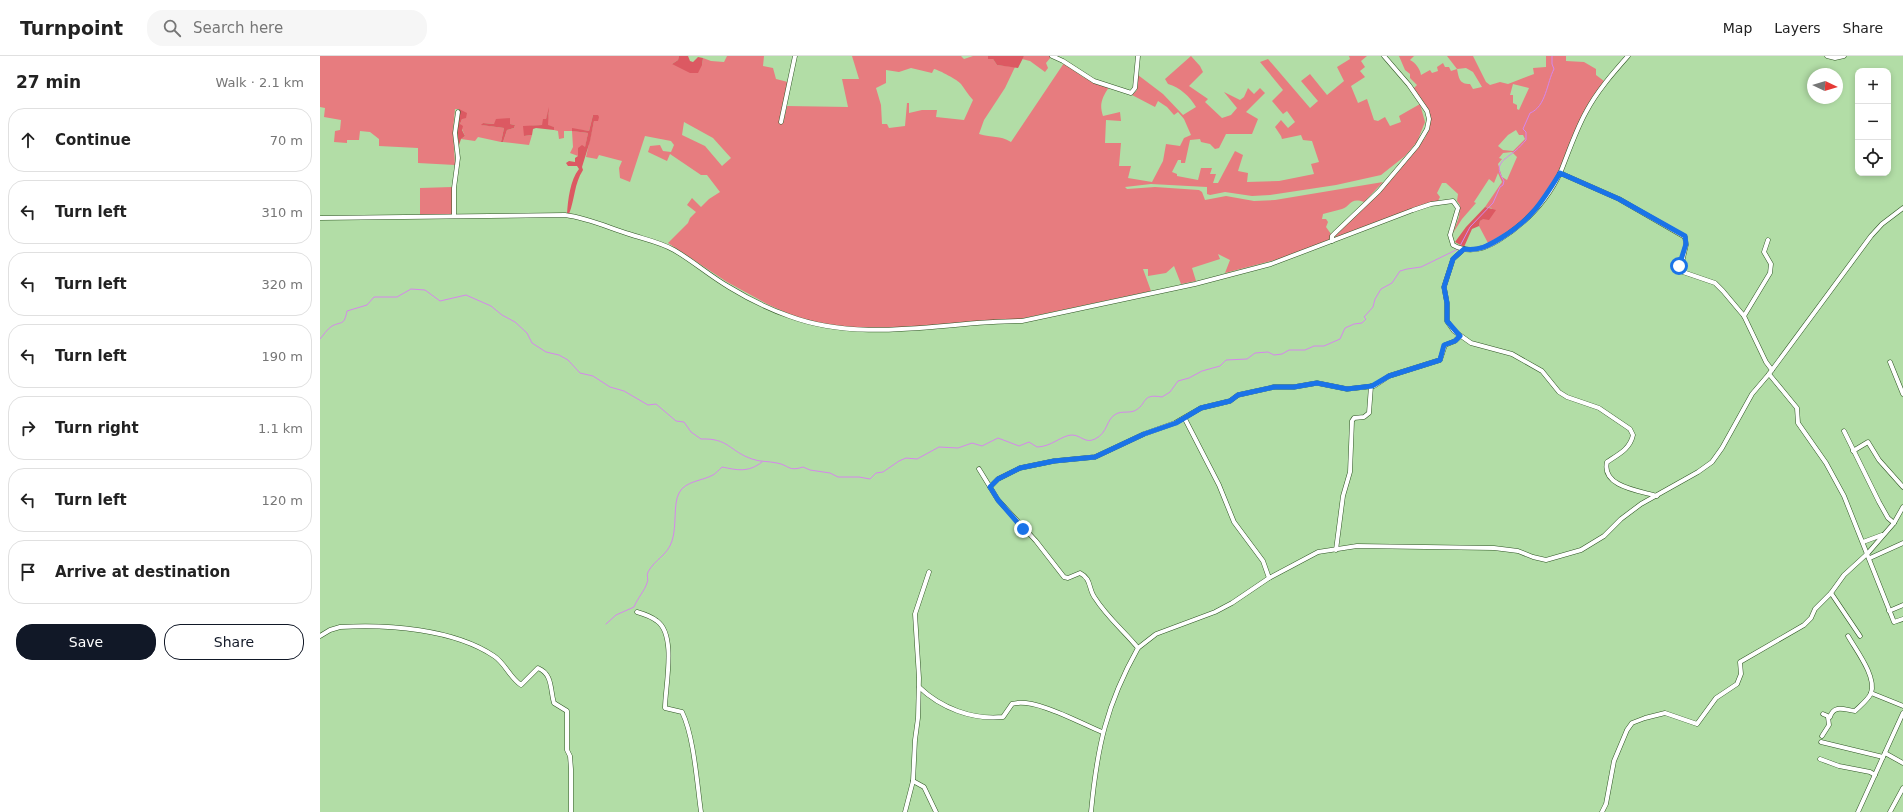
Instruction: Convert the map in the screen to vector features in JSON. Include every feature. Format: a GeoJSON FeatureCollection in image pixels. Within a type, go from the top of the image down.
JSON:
{"type":"FeatureCollection","features":[{"type":"Feature","properties":{"kind":"street"},"geometry":{"type":"LineString","coordinates":[[781,122],[795,56]]}},
{"type":"Feature","properties":{"kind":"street"},"geometry":{"type":"LineString","coordinates":[[1052,56],[1063,61],[1094,81],[1131,92],[1135,88],[1138,56]]}},
{"type":"Feature","properties":{"kind":"street"},"geometry":{"type":"LineString","coordinates":[[1332,241],[1332,236],[1379,191],[1417,146],[1427,129],[1429,118],[1427,111],[1409,85],[1384,56]]}},
{"type":"Feature","properties":{"kind":"street"},"geometry":{"type":"LineString","coordinates":[[320,218],[565,215],[583,217],[669,247],[709,272],[728,287],[788,316],[819,325],[883,330],[939,328],[993,321],[1022,321],[1226,276],[1290,259],[1413,210],[1450,200],[1455,202],[1458,208],[1450,235],[1453,245],[1460,248],[1484,248],[1524,223],[1536,211],[1560,173],[1586,111],[1601,88],[1628,56]]}},
{"type":"Feature","properties":{"kind":"street"},"geometry":{"type":"LineString","coordinates":[[1827,56],[1835,58],[1844,56]]}},
{"type":"Feature","properties":{"kind":"street"},"geometry":{"type":"LineString","coordinates":[[454,216],[454,188],[458,158],[455,133],[458,112]]}},
{"type":"Feature","properties":{"kind":"street"},"geometry":{"type":"LineString","coordinates":[[1560,173],[1619,199],[1685,236],[1686,244],[1679,266],[1680,272],[1715,283],[1723,291],[1744,316],[1766,362],[1772,370]]}},
{"type":"Feature","properties":{"kind":"street"},"geometry":{"type":"LineString","coordinates":[[1091,812],[1094,780],[1102,732],[1120,682],[1138,648],[1163,631],[1215,612],[1269,578],[1318,552],[1357,546],[1494,548],[1518,551],[1539,559],[1554,559],[1594,544],[1632,510],[1698,472],[1714,460],[1743,407],[1752,394],[1770,374],[1871,236],[1903,208]]}},
{"type":"Feature","properties":{"kind":"street"},"geometry":{"type":"LineString","coordinates":[[1744,316],[1770,273],[1771,264],[1764,252],[1768,240]]}},
{"type":"Feature","properties":{"kind":"street"},"geometry":{"type":"LineString","coordinates":[[1460,248],[1453,259],[1444,287],[1447,303],[1447,321],[1460,336],[1471,343],[1519,358],[1542,371],[1559,392],[1567,397],[1599,408],[1630,430],[1633,435],[1630,444],[1625,450],[1607,462],[1608,473],[1613,480],[1623,486],[1657,496]]}},
{"type":"Feature","properties":{"kind":"street"},"geometry":{"type":"LineString","coordinates":[[990,487],[998,479],[1020,468],[1049,461],[1095,457],[1144,434],[1185,419],[1201,408],[1230,401],[1238,395],[1274,387],[1294,387],[1317,383],[1347,389],[1372,386],[1389,376],[1440,360],[1444,345],[1455,341],[1460,336]]}},
{"type":"Feature","properties":{"kind":"street"},"geometry":{"type":"LineString","coordinates":[[1890,362],[1903,394]]}},
{"type":"Feature","properties":{"kind":"street"},"geometry":{"type":"LineString","coordinates":[[1770,374],[1798,410],[1798,424],[1835,478],[1869,555],[1894,622],[1903,619]]}},
{"type":"Feature","properties":{"kind":"street"},"geometry":{"type":"LineString","coordinates":[[1336,550],[1343,496],[1350,472],[1352,421],[1354,418],[1364,417],[1369,413],[1372,386]]}},
{"type":"Feature","properties":{"kind":"street"},"geometry":{"type":"LineString","coordinates":[[1185,419],[1219,485],[1234,522],[1263,561],[1269,578]]}},
{"type":"Feature","properties":{"kind":"street"},"geometry":{"type":"LineString","coordinates":[[1844,431],[1888,518],[1894,523]]}},
{"type":"Feature","properties":{"kind":"street"},"geometry":{"type":"LineString","coordinates":[[1853,451],[1868,442],[1879,460],[1903,487]]}},
{"type":"Feature","properties":{"kind":"street"},"geometry":{"type":"LineString","coordinates":[[979,469],[1003,506],[1036,541],[1064,577],[1068,578],[1080,573],[1088,579],[1091,584],[1091,592],[1096,600],[1138,648]]}},
{"type":"Feature","properties":{"kind":"street"},"geometry":{"type":"LineString","coordinates":[[1602,812],[1606,804],[1614,761],[1627,730],[1632,724],[1645,718],[1665,713],[1697,725],[1716,698],[1737,684],[1741,674],[1740,665],[1743,659],[1804,625],[1811,618],[1815,609],[1831,593],[1844,575],[1869,555],[1894,523],[1903,507]]}},
{"type":"Feature","properties":{"kind":"street"},"geometry":{"type":"LineString","coordinates":[[1863,542],[1884,534]]}},
{"type":"Feature","properties":{"kind":"street"},"geometry":{"type":"LineString","coordinates":[[1869,555],[1903,543]]}},
{"type":"Feature","properties":{"kind":"street"},"geometry":{"type":"LineString","coordinates":[[905,812],[913,781],[919,687],[915,614],[929,572]]}},
{"type":"Feature","properties":{"kind":"street"},"geometry":{"type":"LineString","coordinates":[[1831,593],[1860,636]]}},
{"type":"Feature","properties":{"kind":"street"},"geometry":{"type":"LineString","coordinates":[[1889,611],[1903,605]]}},
{"type":"Feature","properties":{"kind":"street"},"geometry":{"type":"LineString","coordinates":[[637,612],[658,621],[665,633],[668,644],[668,661],[665,708],[682,712],[685,719],[693,756],[701,812]]}},
{"type":"Feature","properties":{"kind":"street"},"geometry":{"type":"LineString","coordinates":[[320,636],[330,630],[340,627],[410,629],[452,636],[473,645],[494,656],[521,685],[538,668],[544,671],[549,678],[554,703],[567,711],[567,750],[570,756],[571,769],[571,812]]}},
{"type":"Feature","properties":{"kind":"street"},"geometry":{"type":"LineString","coordinates":[[1828,717],[1830,717],[1837,708],[1855,711],[1871,693],[1872,683],[1869,675],[1848,636]]}},
{"type":"Feature","properties":{"kind":"street"},"geometry":{"type":"LineString","coordinates":[[919,687],[941,704],[968,715],[1003,717],[1012,704],[1029,702],[1047,708],[1102,732]]}},
{"type":"Feature","properties":{"kind":"street"},"geometry":{"type":"LineString","coordinates":[[1871,693],[1903,706]]}},
{"type":"Feature","properties":{"kind":"street"},"geometry":{"type":"LineString","coordinates":[[1858,812],[1903,713]]}},
{"type":"Feature","properties":{"kind":"street"},"geometry":{"type":"LineString","coordinates":[[1823,714],[1828,717]]}},
{"type":"Feature","properties":{"kind":"street"},"geometry":{"type":"LineString","coordinates":[[1822,736],[1829,725],[1828,717]]}},
{"type":"Feature","properties":{"kind":"street"},"geometry":{"type":"LineString","coordinates":[[1821,742],[1884,755],[1903,762]]}},
{"type":"Feature","properties":{"kind":"street"},"geometry":{"type":"LineString","coordinates":[[1820,759],[1839,766],[1870,772],[1875,775]]}},
{"type":"Feature","properties":{"kind":"street"},"geometry":{"type":"LineString","coordinates":[[913,781],[924,787],[936,812]]}},
{"type":"Feature","properties":{"kind":"street"},"geometry":{"type":"LineString","coordinates":[[1890,812],[1903,788]]}},
{"type":"Feature","properties":{"kind":"shaded area"},"geometry":{"type":"Polygon","coordinates":[[[320,56],[679,56],[678,60],[672,64],[702,65],[703,58],[711,61],[724,62],[727,56],[764,56],[763,66],[773,68],[776,79],[788,82],[783,123],[787,106],[848,107],[842,79],[859,79],[852,56],[961,56],[964,59],[973,56],[988,56],[988,59],[993,59],[997,65],[1015,67],[1005,88],[984,120],[979,134],[999,137],[1011,142],[1064,63],[1083,77],[1109,87],[1102,101],[1101,108],[1103,116],[1120,112],[1121,121],[1106,120],[1105,143],[1121,143],[1119,166],[1131,166],[1128,178],[1152,182],[1163,161],[1166,144],[1180,146],[1184,138],[1191,135],[1184,119],[1178,112],[1174,115],[1167,107],[1158,101],[1155,107],[1132,95],[1137,90],[1138,75],[1163,94],[1183,115],[1196,107],[1184,93],[1177,87],[1168,84],[1165,79],[1191,56],[1203,72],[1189,86],[1208,99],[1205,102],[1222,118],[1231,115],[1237,108],[1224,92],[1240,100],[1244,97],[1248,88],[1254,94],[1260,88],[1265,93],[1246,112],[1258,119],[1252,134],[1226,134],[1219,148],[1215,149],[1210,144],[1201,142],[1200,139],[1190,140],[1185,163],[1181,163],[1181,160],[1178,160],[1172,172],[1177,174],[1177,176],[1198,180],[1201,168],[1212,168],[1210,174],[1216,174],[1213,183],[1218,183],[1235,151],[1243,155],[1238,171],[1248,173],[1247,182],[1279,181],[1314,174],[1311,164],[1319,162],[1312,141],[1303,140],[1301,135],[1282,139],[1275,127],[1281,120],[1288,128],[1295,122],[1287,111],[1283,114],[1272,101],[1283,90],[1260,62],[1268,59],[1310,108],[1318,101],[1301,81],[1310,74],[1327,95],[1344,81],[1337,67],[1350,59],[1349,56],[1367,56],[1361,61],[1365,67],[1360,71],[1365,77],[1351,86],[1358,103],[1367,99],[1374,120],[1378,121],[1385,117],[1390,126],[1401,122],[1399,116],[1420,104],[1425,122],[1417,142],[1405,156],[1381,175],[1336,185],[1270,195],[1252,196],[1225,192],[1210,195],[1207,194],[1207,187],[1151,184],[1125,187],[1127,189],[1155,187],[1199,190],[1202,192],[1205,200],[1226,196],[1254,201],[1275,200],[1383,182],[1364,202],[1353,201],[1345,208],[1323,214],[1322,219],[1326,219],[1328,222],[1326,227],[1331,234],[1329,240],[1279,259],[1225,273],[1230,260],[1218,254],[1220,259],[1192,268],[1196,281],[1181,284],[1174,266],[1166,273],[1148,276],[1148,269],[1143,269],[1151,291],[1010,321],[882,330],[833,326],[798,318],[767,304],[727,282],[668,243],[688,223],[690,218],[696,212],[687,205],[692,198],[701,207],[709,199],[720,192],[707,175],[701,175],[670,154],[667,161],[648,152],[650,146],[660,145],[663,151],[671,152],[674,145],[671,141],[645,136],[630,182],[620,178],[619,168],[622,161],[599,155],[597,159],[586,157],[594,121],[593,115],[589,131],[572,129],[573,131],[588,133],[585,148],[578,156],[570,153],[573,147],[572,131],[564,131],[564,138],[559,139],[558,131],[554,130],[554,127],[547,126],[549,110],[542,125],[530,126],[524,136],[532,135],[529,145],[503,142],[507,130],[514,128],[515,125],[510,124],[510,118],[494,124],[483,123],[482,125],[504,128],[501,142],[478,137],[475,141],[461,139],[465,136],[460,124],[462,119],[459,109],[455,109],[453,130],[455,165],[418,163],[418,148],[379,146],[379,139],[370,132],[360,131],[359,140],[347,140],[347,143],[334,142],[335,131],[340,130],[341,120],[324,117],[325,108],[320,107],[320,56]],[[911,68],[899,72],[886,70],[886,83],[876,88],[881,105],[882,124],[887,124],[889,128],[905,126],[907,103],[909,103],[909,113],[922,110],[937,110],[936,117],[964,120],[973,100],[959,82],[934,69],[932,73],[911,68]],[[684,122],[682,135],[705,146],[722,166],[731,158],[713,138],[684,122]]]}},
{"type":"Feature","properties":{"kind":"shaded area"},"geometry":{"type":"Polygon","coordinates":[[[679,56],[688,56],[690,61],[693,62],[698,57],[703,58],[702,65],[698,73],[690,73],[672,64],[678,60],[679,56]]]}},
{"type":"Feature","properties":{"kind":"shaded area"},"geometry":{"type":"Polygon","coordinates":[[[988,56],[1024,56],[1018,68],[997,65],[993,59],[988,59],[988,56]]]}},
{"type":"Feature","properties":{"kind":"shaded area"},"geometry":{"type":"Polygon","coordinates":[[[1024,56],[1051,57],[1046,63],[1048,68],[1045,72],[1030,61],[1022,59],[1024,56]]]}},
{"type":"Feature","properties":{"kind":"shaded area"},"geometry":{"type":"Polygon","coordinates":[[[1399,56],[1414,56],[1410,60],[1417,66],[1421,75],[1430,70],[1432,73],[1438,71],[1437,67],[1443,63],[1445,67],[1449,67],[1451,71],[1457,69],[1447,56],[1473,56],[1486,82],[1490,85],[1500,82],[1508,84],[1534,74],[1533,68],[1546,67],[1546,56],[1566,56],[1566,61],[1584,62],[1596,69],[1596,75],[1604,81],[1585,109],[1559,171],[1539,204],[1518,225],[1488,243],[1479,226],[1480,221],[1492,208],[1485,207],[1502,182],[1498,173],[1494,183],[1489,179],[1474,202],[1476,203],[1462,219],[1453,233],[1459,217],[1460,205],[1457,201],[1458,194],[1446,183],[1442,183],[1437,193],[1440,197],[1438,201],[1422,205],[1333,239],[1336,233],[1345,226],[1353,216],[1375,198],[1425,138],[1428,118],[1424,107],[1413,89],[1417,85],[1410,78],[1410,74],[1405,70],[1399,56]],[[1466,68],[1457,69],[1459,78],[1462,82],[1470,84],[1473,89],[1482,87],[1473,72],[1466,68]],[[1513,84],[1510,95],[1513,95],[1513,103],[1517,105],[1517,109],[1519,110],[1529,88],[1513,84]],[[1516,130],[1508,135],[1498,146],[1503,150],[1513,151],[1525,139],[1523,135],[1519,135],[1516,130]],[[1512,152],[1503,153],[1499,158],[1502,159],[1498,164],[1502,177],[1507,180],[1517,157],[1512,152]]]}},
{"type":"Feature","properties":{"kind":"shaded area"},"geometry":{"type":"Polygon","coordinates":[[[549,107],[548,125],[554,127],[554,130],[536,128],[533,129],[532,135],[524,136],[523,126],[542,125],[543,119],[546,119],[549,107]]]}},
{"type":"Feature","properties":{"kind":"shaded area"},"geometry":{"type":"Polygon","coordinates":[[[459,109],[467,113],[466,118],[462,119],[460,124],[463,126],[462,130],[465,136],[461,139],[459,145],[457,131],[459,109]]]}},
{"type":"Feature","properties":{"kind":"shaded area"},"geometry":{"type":"Polygon","coordinates":[[[593,115],[598,115],[598,121],[594,121],[582,167],[583,170],[576,186],[569,214],[567,214],[573,179],[579,169],[577,166],[568,166],[566,163],[569,161],[575,162],[575,158],[578,156],[578,148],[582,145],[585,147],[588,133],[572,131],[572,128],[589,131],[593,115]]]}},
{"type":"Feature","properties":{"kind":"shaded area"},"geometry":{"type":"Polygon","coordinates":[[[510,118],[510,124],[515,125],[514,128],[507,130],[503,142],[501,142],[504,128],[481,125],[483,123],[494,124],[496,119],[510,118]]]}},
{"type":"Feature","properties":{"kind":"shaded area"},"geometry":{"type":"Polygon","coordinates":[[[452,187],[452,214],[420,215],[420,188],[452,187]]]}},
{"type":"Feature","properties":{"kind":"shaded area"},"geometry":{"type":"Polygon","coordinates":[[[1485,207],[1496,210],[1489,220],[1483,219],[1480,221],[1479,226],[1472,229],[1464,247],[1455,242],[1466,227],[1485,207]]]}},
{"type":"Feature","properties":{"kind":"waterway"},"geometry":{"type":"LineString","coordinates":[[1460,246],[1470,227],[1493,203],[1500,187],[1503,185],[1504,181],[1499,171],[1501,163],[1526,140],[1526,132],[1523,129],[1530,113],[1535,110],[1543,100],[1554,69],[1552,64],[1552,56]]}},
{"type":"Feature","properties":{"kind":"waterway"},"geometry":{"type":"LineString","coordinates":[[320,339],[330,327],[344,321],[347,311],[367,305],[374,297],[397,297],[411,289],[425,290],[440,301],[466,295],[491,306],[502,315],[515,322],[527,333],[532,343],[546,352],[559,355],[568,360],[580,373],[593,376],[610,387],[624,391],[648,405],[656,404],[676,421],[684,422],[691,432],[701,439],[718,441],[744,456],[755,460],[777,463],[794,469],[803,467],[810,470],[830,473],[838,477],[859,477],[870,479],[876,473],[883,472],[899,461],[906,458],[917,459],[939,447],[958,448],[972,443],[982,446],[998,438],[1019,446],[1029,442],[1037,447],[1047,445],[1072,435],[1086,440],[1095,439],[1105,430],[1110,419],[1116,414],[1134,411],[1138,409],[1147,398],[1155,396],[1162,397],[1170,392],[1178,381],[1189,378],[1202,371],[1220,366],[1226,360],[1247,359],[1255,353],[1268,352],[1274,355],[1282,354],[1289,350],[1305,350],[1314,346],[1324,346],[1340,339],[1345,328],[1354,324],[1362,323],[1366,319],[1364,317],[1373,307],[1375,299],[1381,289],[1392,283],[1400,271],[1421,267],[1458,249]]}},
{"type":"Feature","properties":{"kind":"waterway"},"geometry":{"type":"LineString","coordinates":[[606,624],[616,615],[634,607],[648,582],[648,572],[670,546],[674,529],[677,498],[682,489],[689,484],[713,475],[722,467],[742,470],[752,468],[762,462]]}},
{"type":"Feature","properties":{"kind":"route"},"geometry":{"type":"LineString","coordinates":[[1023,529],[998,500],[990,487],[998,479],[1020,468],[1045,462],[1095,457],[1144,434],[1185,419],[1201,408],[1230,401],[1238,395],[1274,387],[1294,387],[1317,383],[1347,389],[1372,386],[1389,376],[1440,360],[1442,358],[1441,355],[1444,345],[1455,341],[1460,336],[1454,331],[1447,321],[1448,308],[1444,287],[1453,259],[1464,249],[1479,249],[1490,245],[1524,223],[1536,211],[1560,173],[1619,199],[1648,217],[1685,236],[1686,244],[1679,266]]}}]}
